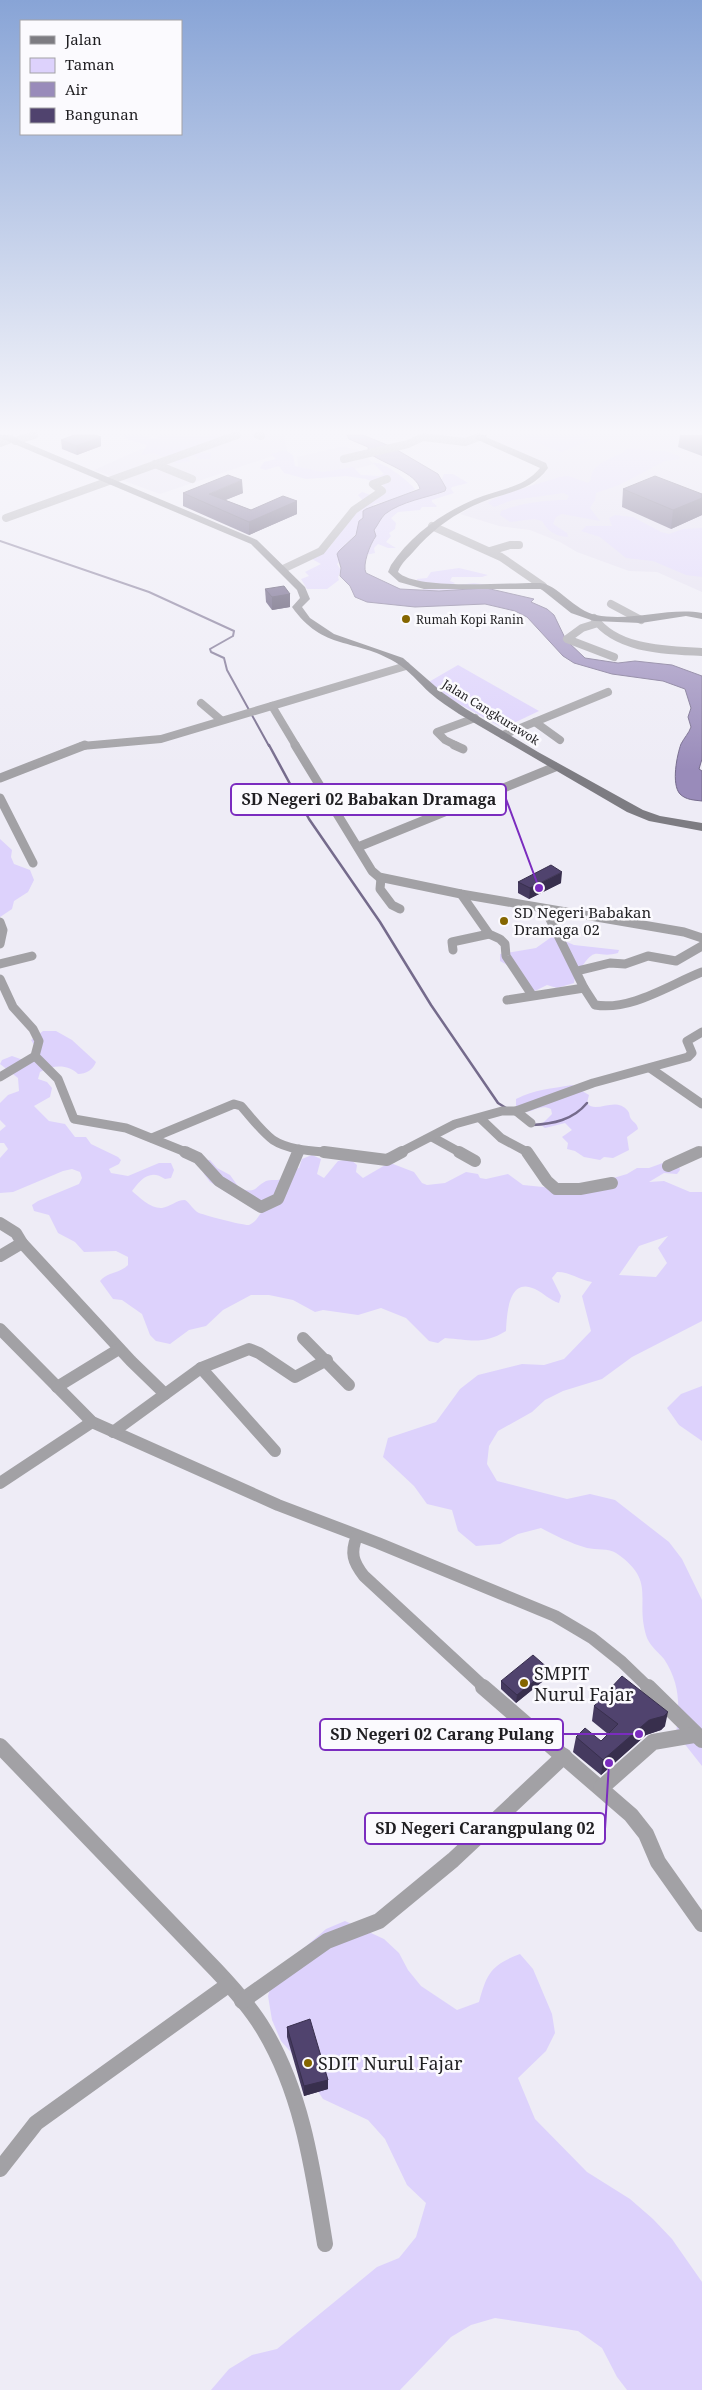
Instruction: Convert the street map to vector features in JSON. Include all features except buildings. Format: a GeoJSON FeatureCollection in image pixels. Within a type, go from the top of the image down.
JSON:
{"type":"FeatureCollection","features":[{"type":"Feature","properties":{"kind":"street","name":"Jalan Cangkurawok"},"geometry":{"type":"LineString","coordinates":[[259,547],[283,569],[305,595],[303,603],[297,606],[320,630],[350,645],[388,655],[406,666],[435,692],[475,718],[555,767],[643,814],[702,827]]}},
{"type":"Feature","properties":{"kind":"street"},"geometry":{"type":"LineString","coordinates":[[283,569],[321,551],[325,547]]}},
{"type":"Feature","properties":{"kind":"street"},"geometry":{"type":"LineString","coordinates":[[411,547],[392,572],[395,576],[406,582],[424,586],[543,586]]}},
{"type":"Feature","properties":{"kind":"street"},"geometry":{"type":"LineString","coordinates":[[480,547],[490,551],[543,586],[574,610],[596,621],[612,634],[639,644],[668,650],[702,652]]}},
{"type":"Feature","properties":{"kind":"street"},"geometry":{"type":"LineString","coordinates":[[490,551],[505,547]]}},
{"type":"Feature","properties":{"kind":"street"},"geometry":{"type":"LineString","coordinates":[[611,604],[641,620]]}},
{"type":"Feature","properties":{"kind":"street"},"geometry":{"type":"LineString","coordinates":[[614,657],[567,639],[596,621],[641,620],[686,613],[702,616]]}},
{"type":"Feature","properties":{"kind":"street"},"geometry":{"type":"LineString","coordinates":[[0,778],[87,744],[161,739],[406,666]]}},
{"type":"Feature","properties":{"kind":"street"},"geometry":{"type":"LineString","coordinates":[[503,734],[608,692]]}},
{"type":"Feature","properties":{"kind":"street"},"geometry":{"type":"LineString","coordinates":[[200,703],[221,720]]}},
{"type":"Feature","properties":{"kind":"street"},"geometry":{"type":"LineString","coordinates":[[272,706],[372,871],[381,878],[545,909],[684,932],[702,938]]}},
{"type":"Feature","properties":{"kind":"street"},"geometry":{"type":"LineString","coordinates":[[464,749],[445,740],[437,732],[475,718]]}},
{"type":"Feature","properties":{"kind":"street"},"geometry":{"type":"LineString","coordinates":[[534,722],[560,740]]}},
{"type":"Feature","properties":{"kind":"street"},"geometry":{"type":"LineString","coordinates":[[358,847],[555,767]]}},
{"type":"Feature","properties":{"kind":"street"},"geometry":{"type":"LineString","coordinates":[[0,798],[33,862]]}},
{"type":"Feature","properties":{"kind":"street"},"geometry":{"type":"LineString","coordinates":[[381,878],[380,889],[392,905],[400,909]]}},
{"type":"Feature","properties":{"kind":"street"},"geometry":{"type":"LineString","coordinates":[[461,894],[489,934]]}},
{"type":"Feature","properties":{"kind":"street"},"geometry":{"type":"LineString","coordinates":[[545,909],[577,970],[584,988],[595,1005],[608,1006],[661,992],[702,972]]}},
{"type":"Feature","properties":{"kind":"street"},"geometry":{"type":"LineString","coordinates":[[0,922],[3,930],[0,944]]}},
{"type":"Feature","properties":{"kind":"street"},"geometry":{"type":"LineString","coordinates":[[453,950],[452,942],[489,934],[498,937],[504,942],[508,951],[506,956],[532,995]]}},
{"type":"Feature","properties":{"kind":"street"},"geometry":{"type":"LineString","coordinates":[[577,970],[610,963],[625,964],[648,956],[676,961],[702,946]]}},
{"type":"Feature","properties":{"kind":"street"},"geometry":{"type":"LineString","coordinates":[[0,964],[32,956]]}},
{"type":"Feature","properties":{"kind":"street"},"geometry":{"type":"LineString","coordinates":[[0,979],[14,1008],[37,1032],[38,1051],[35,1056],[0,1078]]}},
{"type":"Feature","properties":{"kind":"street"},"geometry":{"type":"LineString","coordinates":[[507,1000],[584,988]]}},
{"type":"Feature","properties":{"kind":"street"},"geometry":{"type":"LineString","coordinates":[[152,1138],[234,1104],[241,1106],[272,1139],[299,1149],[387,1160],[455,1124],[502,1111],[515,1111],[593,1083],[688,1058],[692,1053],[687,1041],[702,1032]]}},
{"type":"Feature","properties":{"kind":"street"},"geometry":{"type":"LineString","coordinates":[[35,1056],[58,1079],[74,1119],[126,1128],[198,1158],[220,1181],[261,1207],[278,1200],[299,1149]]}},
{"type":"Feature","properties":{"kind":"street"},"geometry":{"type":"LineString","coordinates":[[650,1068],[702,1104]]}},
{"type":"Feature","properties":{"kind":"street"},"geometry":{"type":"LineString","coordinates":[[515,1111],[531,1123]]}},
{"type":"Feature","properties":{"kind":"street"},"geometry":{"type":"LineString","coordinates":[[480,1118],[501,1138],[529,1153],[547,1181],[556,1189],[580,1189],[612,1183]]}},
{"type":"Feature","properties":{"kind":"street"},"geometry":{"type":"LineString","coordinates":[[432,1137],[475,1161]]}},
{"type":"Feature","properties":{"kind":"street"},"geometry":{"type":"LineString","coordinates":[[668,1166],[702,1151]]}},
{"type":"Feature","properties":{"kind":"street"},"geometry":{"type":"LineString","coordinates":[[0,1223],[16,1233],[22,1243],[119,1349],[165,1394]]}},
{"type":"Feature","properties":{"kind":"street"},"geometry":{"type":"LineString","coordinates":[[0,1256],[22,1243]]}},
{"type":"Feature","properties":{"kind":"street"},"geometry":{"type":"LineString","coordinates":[[0,1329],[92,1422],[235,1487],[555,1616],[574,1626],[622,1662],[647,1684],[698,1737]]}},
{"type":"Feature","properties":{"kind":"street"},"geometry":{"type":"LineString","coordinates":[[303,1338],[327,1360],[349,1385]]}},
{"type":"Feature","properties":{"kind":"street"},"geometry":{"type":"LineString","coordinates":[[57,1387],[119,1349]]}},
{"type":"Feature","properties":{"kind":"street"},"geometry":{"type":"LineString","coordinates":[[113,1432],[201,1368],[249,1349],[259,1352],[295,1377],[327,1360]]}},
{"type":"Feature","properties":{"kind":"street"},"geometry":{"type":"LineString","coordinates":[[201,1368],[275,1451]]}},
{"type":"Feature","properties":{"kind":"street"},"geometry":{"type":"LineString","coordinates":[[0,1484],[92,1422]]}},
{"type":"Feature","properties":{"kind":"street"},"geometry":{"type":"LineString","coordinates":[[357,1536],[351,1549],[352,1557],[364,1576],[430,1640],[601,1788],[640,1825],[658,1862],[702,1924]]}},
{"type":"Feature","properties":{"kind":"street"},"geometry":{"type":"LineString","coordinates":[[601,1788],[652,1742],[698,1737]]}},
{"type":"Feature","properties":{"kind":"street"},"geometry":{"type":"LineString","coordinates":[[0,1746],[120,1868],[228,1985],[272,2043],[295,2095],[305,2130],[325,2244]]}},
{"type":"Feature","properties":{"kind":"street"},"geometry":{"type":"LineString","coordinates":[[242,2001],[327,1941],[379,1920],[453,1860],[564,1756]]}},
{"type":"Feature","properties":{"kind":"street"},"geometry":{"type":"LineString","coordinates":[[0,2169],[36,2123],[228,1985]]}},
{"type":"Feature","properties":{"kind":"shaded area"},"geometry":{"type":"Polygon","coordinates":[[[568,547],[702,547],[702,592],[657,572],[629,571],[577,552],[568,547]]]}},
{"type":"Feature","properties":{"kind":"green space"},"geometry":{"type":"Polygon","coordinates":[[[347,547],[342,560],[337,564],[341,570],[338,577],[339,580],[327,589],[307,589],[301,579],[309,576],[305,572],[321,564],[312,559],[329,548],[347,547]]]}},
{"type":"Feature","properties":{"kind":"green space"},"geometry":{"type":"Polygon","coordinates":[[[371,547],[375,547],[375,553],[366,555],[371,547]]]}},
{"type":"Feature","properties":{"kind":"green space"},"geometry":{"type":"Polygon","coordinates":[[[612,547],[702,547],[702,577],[686,575],[653,561],[626,558],[612,547]]]}},
{"type":"Feature","properties":{"kind":"green space"},"geometry":{"type":"Polygon","coordinates":[[[459,568],[488,575],[482,577],[452,577],[450,581],[455,583],[450,586],[474,583],[489,585],[462,592],[422,591],[424,588],[418,584],[417,579],[427,578],[431,572],[459,568]]]}},
{"type":"Feature","properties":{"kind":"green space"},"geometry":{"type":"Polygon","coordinates":[[[458,665],[539,711],[503,728],[443,695],[427,683],[458,665]]]}},
{"type":"Feature","properties":{"kind":"green space"},"geometry":{"type":"Polygon","coordinates":[[[0,839],[12,850],[11,857],[14,864],[30,870],[34,880],[28,892],[14,901],[12,909],[0,917],[0,839]]]}},
{"type":"Feature","properties":{"kind":"green space"},"geometry":{"type":"Polygon","coordinates":[[[553,936],[574,945],[619,950],[618,953],[595,954],[591,956],[577,973],[574,983],[557,988],[547,985],[535,991],[530,991],[509,966],[500,961],[500,954],[536,948],[553,936]]]}},
{"type":"Feature","properties":{"kind":"green space"},"geometry":{"type":"Polygon","coordinates":[[[43,1031],[56,1031],[72,1040],[96,1062],[91,1069],[81,1074],[65,1067],[50,1068],[40,1072],[38,1079],[47,1082],[52,1088],[50,1097],[34,1106],[49,1121],[65,1124],[75,1137],[86,1137],[91,1144],[118,1157],[121,1160],[119,1164],[109,1169],[111,1173],[128,1176],[159,1163],[171,1163],[174,1170],[171,1178],[165,1179],[160,1176],[150,1175],[142,1179],[132,1191],[150,1205],[162,1208],[185,1200],[199,1213],[240,1224],[251,1224],[262,1211],[248,1198],[229,1194],[210,1182],[204,1174],[201,1164],[205,1160],[210,1160],[217,1168],[230,1175],[240,1189],[250,1190],[255,1189],[266,1181],[282,1179],[287,1171],[299,1168],[302,1159],[312,1155],[321,1159],[317,1174],[324,1178],[338,1161],[350,1159],[357,1165],[356,1172],[363,1178],[387,1164],[393,1164],[414,1172],[422,1183],[427,1185],[445,1183],[466,1172],[478,1174],[480,1178],[486,1179],[508,1174],[523,1185],[573,1190],[627,1174],[637,1168],[649,1168],[671,1160],[679,1166],[680,1170],[677,1174],[664,1173],[649,1182],[664,1181],[690,1192],[702,1192],[702,1321],[632,1357],[602,1379],[563,1391],[545,1400],[532,1412],[498,1431],[489,1446],[487,1464],[497,1481],[567,1499],[590,1494],[615,1500],[669,1542],[682,1559],[702,1600],[702,1766],[676,1733],[678,1695],[676,1686],[664,1659],[647,1638],[643,1622],[641,1581],[629,1563],[613,1551],[587,1548],[541,1528],[518,1534],[500,1544],[476,1546],[458,1531],[452,1510],[427,1504],[414,1486],[383,1457],[388,1438],[436,1422],[460,1389],[478,1375],[522,1364],[544,1365],[564,1359],[591,1331],[582,1296],[592,1282],[567,1273],[557,1272],[552,1278],[561,1296],[559,1303],[535,1289],[526,1286],[519,1288],[514,1292],[508,1307],[506,1331],[483,1340],[445,1338],[438,1343],[429,1341],[406,1318],[381,1308],[358,1315],[323,1310],[315,1312],[293,1300],[269,1295],[251,1295],[223,1310],[206,1326],[189,1330],[170,1344],[156,1341],[150,1335],[142,1314],[122,1300],[113,1299],[100,1281],[128,1265],[128,1257],[116,1251],[84,1252],[75,1242],[58,1233],[49,1215],[34,1211],[32,1205],[38,1201],[79,1184],[82,1178],[80,1172],[72,1169],[63,1171],[13,1192],[0,1193],[0,1158],[8,1149],[4,1143],[0,1143],[0,1131],[6,1126],[0,1120],[0,1103],[8,1095],[19,1091],[18,1078],[0,1064],[2,1060],[12,1056],[26,1061],[38,1051],[31,1040],[43,1031]],[[668,1236],[639,1246],[619,1275],[656,1277],[667,1263],[658,1248],[668,1236]]]}},
{"type":"Feature","properties":{"kind":"green space"},"geometry":{"type":"Polygon","coordinates":[[[572,1085],[589,1095],[587,1103],[591,1106],[617,1105],[628,1111],[630,1118],[638,1129],[627,1137],[629,1150],[613,1158],[604,1157],[600,1160],[584,1157],[575,1151],[567,1149],[568,1143],[562,1137],[572,1130],[565,1123],[545,1128],[541,1125],[552,1114],[551,1109],[541,1107],[526,1112],[516,1109],[516,1099],[530,1093],[572,1085]]]}},
{"type":"Feature","properties":{"kind":"green space"},"geometry":{"type":"Polygon","coordinates":[[[702,1386],[702,1441],[679,1425],[667,1408],[681,1394],[702,1386]]]}},
{"type":"Feature","properties":{"kind":"green space"},"geometry":{"type":"Polygon","coordinates":[[[345,1921],[384,1939],[399,1953],[408,1970],[421,1986],[457,2010],[479,2002],[488,1977],[496,1966],[502,1962],[520,1954],[533,1969],[552,2014],[555,2033],[546,2051],[518,2078],[535,2119],[587,2172],[630,2199],[653,2219],[672,2239],[702,2282],[702,2390],[627,2390],[617,2377],[602,2348],[578,2331],[495,2318],[471,2325],[451,2337],[400,2390],[211,2390],[229,2369],[252,2355],[277,2349],[377,2267],[399,2258],[416,2237],[426,2203],[407,2185],[385,2139],[368,2120],[323,2099],[296,2058],[281,2041],[272,2020],[268,1996],[274,1974],[326,1929],[345,1921]]]}},
{"type":"Feature","properties":{"kind":"water"},"geometry":{"type":"Polygon","coordinates":[[[344,547],[370,547],[365,565],[366,573],[400,589],[439,591],[486,588],[534,599],[531,602],[547,609],[554,615],[566,640],[585,658],[618,663],[635,661],[672,665],[702,676],[702,759],[699,769],[702,771],[702,801],[682,796],[676,784],[675,777],[679,749],[691,727],[688,717],[691,708],[685,689],[663,681],[612,674],[574,663],[563,656],[527,617],[515,611],[485,604],[415,607],[367,602],[355,597],[350,586],[340,576],[341,568],[337,554],[344,547]]]}},
{"type":"Feature","properties":{"kind":"waterway"},"geometry":{"type":"LineString","coordinates":[[16,547],[149,592],[234,631],[233,636],[210,649],[211,652],[224,658],[227,670],[269,746]]}},
{"type":"Feature","properties":{"kind":"waterway"},"geometry":{"type":"LineString","coordinates":[[269,745],[309,819],[380,922],[431,1005],[498,1103],[506,1108]]}},
{"type":"Feature","properties":{"kind":"waterway"},"geometry":{"type":"LineString","coordinates":[[532,1125],[562,1120],[581,1109],[587,1103]]}},
{"type":"Feature","properties":{"kind":"place","name":"Rumah Kopi Ranin"},"geometry":{"type":"Point","coordinates":[406,619]}},
{"type":"Feature","properties":{"kind":"place","name":"SD Negeri 02 Babakan Dramaga"},"geometry":{"type":"Point","coordinates":[539,888]}},
{"type":"Feature","properties":{"kind":"place","name":"SD Negeri Babakan Dramaga 02"},"geometry":{"type":"Point","coordinates":[504,921]}},
{"type":"Feature","properties":{"kind":"place","name":"SMPIT Nurul Fajar"},"geometry":{"type":"Point","coordinates":[524,1683]}},
{"type":"Feature","properties":{"kind":"place","name":"SD Negeri 02 Carang Pulang"},"geometry":{"type":"Point","coordinates":[639,1734]}},
{"type":"Feature","properties":{"kind":"place","name":"SD Negeri Carangpulang 02"},"geometry":{"type":"Point","coordinates":[609,1763]}},
{"type":"Feature","properties":{"kind":"place","name":"SDIT Nurul Fajar"},"geometry":{"type":"Point","coordinates":[308,2063]}}]}
